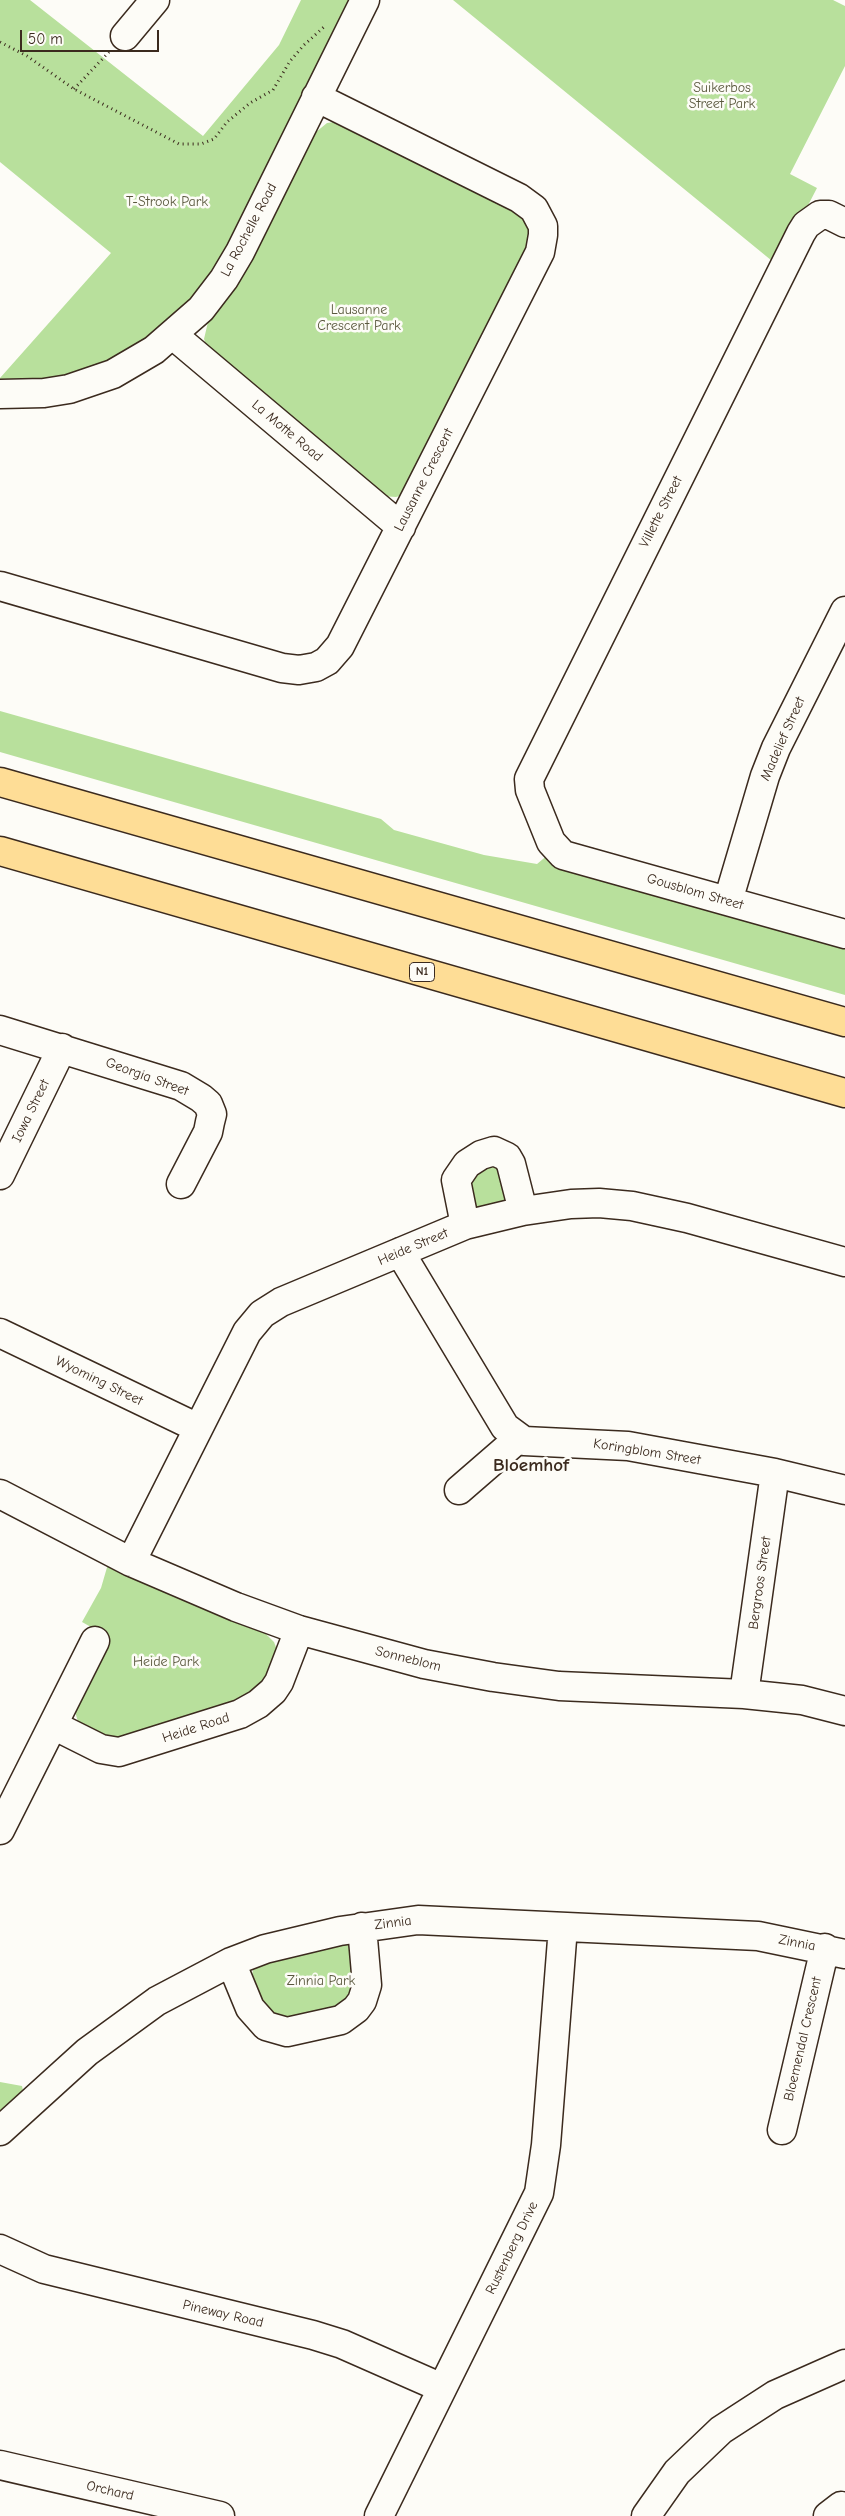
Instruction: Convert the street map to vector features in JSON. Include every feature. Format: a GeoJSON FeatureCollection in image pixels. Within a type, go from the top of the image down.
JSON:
{"type":"FeatureCollection","features":[{"type":"Feature","properties":{"kind":"highway"},"geometry":{"type":"LineString","coordinates":[[0,782],[845,1022]]}},
{"type":"Feature","properties":{"kind":"highway","name":"N1"},"geometry":{"type":"LineString","coordinates":[[0,851],[845,1093]]}},
{"type":"Feature","properties":{"kind":"street"},"geometry":{"type":"LineString","coordinates":[[125,36],[155,0]]}},
{"type":"Feature","properties":{"kind":"street","name":"La Rochelle Road"},"geometry":{"type":"LineString","coordinates":[[0,394],[69,389],[92,382],[134,363],[173,336],[201,309],[232,266],[365,0]]}},
{"type":"Feature","properties":{"kind":"street","name":"Lausanne Crescent"},"geometry":{"type":"LineString","coordinates":[[0,586],[282,668],[299,670],[316,667],[335,654],[540,252],[542,226],[534,209],[519,198],[316,97]]}},
{"type":"Feature","properties":{"kind":"street","name":"Villette Street"},"geometry":{"type":"LineString","coordinates":[[551,842],[530,790],[530,774],[801,233],[806,225],[820,215],[829,215],[845,222]]}},
{"type":"Feature","properties":{"kind":"street","name":"La Motte Road"},"geometry":{"type":"LineString","coordinates":[[173,336],[401,527]]}},
{"type":"Feature","properties":{"kind":"street","name":"Madelief Street"},"geometry":{"type":"LineString","coordinates":[[728,900],[773,755],[845,611]]}},
{"type":"Feature","properties":{"kind":"street","name":"Gousblom Street"},"geometry":{"type":"LineString","coordinates":[[551,842],[563,854],[845,934]]}},
{"type":"Feature","properties":{"kind":"street","name":"Georgia Street"},"geometry":{"type":"LineString","coordinates":[[0,1030],[181,1086],[208,1104],[212,1114],[208,1132],[181,1184]]}},
{"type":"Feature","properties":{"kind":"street","name":"Iowa Street"},"geometry":{"type":"LineString","coordinates":[[0,1175],[62,1048]]}},
{"type":"Feature","properties":{"kind":"street"},"geometry":{"type":"LineString","coordinates":[[465,1225],[456,1180],[467,1164],[481,1155],[494,1151],[507,1157],[511,1164],[523,1211]]}},
{"type":"Feature","properties":{"kind":"street","name":"Heide Street"},"geometry":{"type":"LineString","coordinates":[[131,1562],[247,1332],[262,1314],[281,1302],[400,1252],[465,1225],[523,1211],[571,1204],[599,1203],[632,1206],[687,1218],[845,1262]]}},
{"type":"Feature","properties":{"kind":"street"},"geometry":{"type":"LineString","coordinates":[[400,1252],[505,1427],[518,1438],[459,1490]]}},
{"type":"Feature","properties":{"kind":"street","name":"Wyoming Street"},"geometry":{"type":"LineString","coordinates":[[0,1333],[198,1428]]}},
{"type":"Feature","properties":{"kind":"street","name":"Koringblom Street"},"geometry":{"type":"LineString","coordinates":[[518,1438],[532,1443],[584,1442],[628,1446],[775,1473],[845,1490]]}},
{"type":"Feature","properties":{"kind":"street","name":"Bergroos Street"},"geometry":{"type":"LineString","coordinates":[[744,1694],[775,1473]]}},
{"type":"Feature","properties":{"kind":"street","name":"Sonneblom"},"geometry":{"type":"LineString","coordinates":[[0,1494],[131,1562],[218,1600],[299,1630],[424,1664],[493,1677],[569,1687],[744,1694],[802,1700],[845,1711]]}},
{"type":"Feature","properties":{"kind":"street","name":"Heide Road"},"geometry":{"type":"LineString","coordinates":[[53,1725],[100,1749],[119,1752],[240,1714],[258,1704],[273,1691],[279,1682],[299,1630]]}},
{"type":"Feature","properties":{"kind":"street"},"geometry":{"type":"LineString","coordinates":[[0,1830],[95,1640]]}},
{"type":"Feature","properties":{"kind":"street","name":"Zinnia"},"geometry":{"type":"LineString","coordinates":[[0,2131],[87,2052],[124,2023],[171,1993],[231,1962],[265,1949],[362,1927],[418,1920],[758,1936],[839,1948]]}},
{"type":"Feature","properties":{"kind":"street"},"geometry":{"type":"LineString","coordinates":[[231,1962],[239,1986],[250,2008],[266,2026],[287,2032],[341,2020],[356,2009],[362,2001],[367,1985],[362,1927]]}},
{"type":"Feature","properties":{"kind":"street","name":"Rustenberg Drive"},"geometry":{"type":"LineString","coordinates":[[379,2516],[539,2193],[546,2145],[563,1927]]}},
{"type":"Feature","properties":{"kind":"street","name":"Bloemendal Crescent"},"geometry":{"type":"LineString","coordinates":[[782,2130],[839,1948]]}},
{"type":"Feature","properties":{"kind":"street","name":"Pineway Road"},"geometry":{"type":"LineString","coordinates":[[0,2249],[44,2269],[320,2338],[372,2356],[442,2388]]}},
{"type":"Feature","properties":{"kind":"street"},"geometry":{"type":"LineString","coordinates":[[646,2516],[677,2472],[721,2430],[775,2395],[844,2367]]}},
{"type":"Feature","properties":{"kind":"street","name":"Orchard"},"geometry":{"type":"LineString","coordinates":[[0,2465],[220,2516]]}},
{"type":"Feature","properties":{"kind":"path"},"geometry":{"type":"LineString","coordinates":[[0,42],[28,56],[74,89],[179,144],[201,144],[214,138],[227,122],[250,103],[273,90],[290,61],[304,45],[327,25]]}},
{"type":"Feature","properties":{"kind":"path"},"geometry":{"type":"LineString","coordinates":[[74,89],[125,36]]}},
{"type":"Feature","properties":{"kind":"green space","name":"T-Strook Park"},"geometry":{"type":"Polygon","coordinates":[[[0,0],[30,0],[203,136],[279,45],[301,0],[354,0],[220,265],[173,322],[113,361],[71,377],[0,383],[0,378],[111,253],[0,162],[0,0]]]}},
{"type":"Feature","properties":{"kind":"green space","name":"Suikerbos Street Park"},"geometry":{"type":"Polygon","coordinates":[[[453,0],[833,0],[845,6],[845,66],[790,174],[817,188],[777,265],[453,0]]]}},
{"type":"Feature","properties":{"kind":"green space","name":"Lausanne Crescent Park"},"geometry":{"type":"Polygon","coordinates":[[[341,121],[528,218],[533,240],[403,495],[396,497],[381,496],[206,345],[204,339],[208,322],[246,269],[316,132],[327,123],[341,121]]]}},
{"type":"Feature","properties":{"kind":"green space"},"geometry":{"type":"Polygon","coordinates":[[[0,711],[381,819],[394,830],[484,855],[537,864],[549,854],[845,945],[845,995],[0,752],[0,711]]]}},
{"type":"Feature","properties":{"kind":"green space"},"geometry":{"type":"Polygon","coordinates":[[[497,1164],[507,1200],[505,1203],[479,1208],[474,1204],[469,1182],[481,1169],[497,1164]]]}},
{"type":"Feature","properties":{"kind":"green space","name":"Heide Park"},"geometry":{"type":"Polygon","coordinates":[[[108,1564],[175,1596],[262,1630],[274,1642],[277,1650],[276,1667],[251,1698],[110,1742],[78,1722],[74,1708],[107,1636],[82,1622],[101,1588],[108,1564]]]}},
{"type":"Feature","properties":{"kind":"green space","name":"Zinnia Park"},"geometry":{"type":"Polygon","coordinates":[[[342,1942],[353,1948],[361,1980],[346,2006],[285,2023],[264,2011],[251,1981],[253,1970],[258,1965],[342,1942]]]}},
{"type":"Feature","properties":{"kind":"green space"},"geometry":{"type":"Polygon","coordinates":[[[0,2082],[22,2086],[24,2095],[0,2118],[0,2082]]]}},
{"type":"Feature","properties":{"kind":"district","name":"Bloemhof"},"geometry":{"type":"Point","coordinates":[531,1466]}}]}
